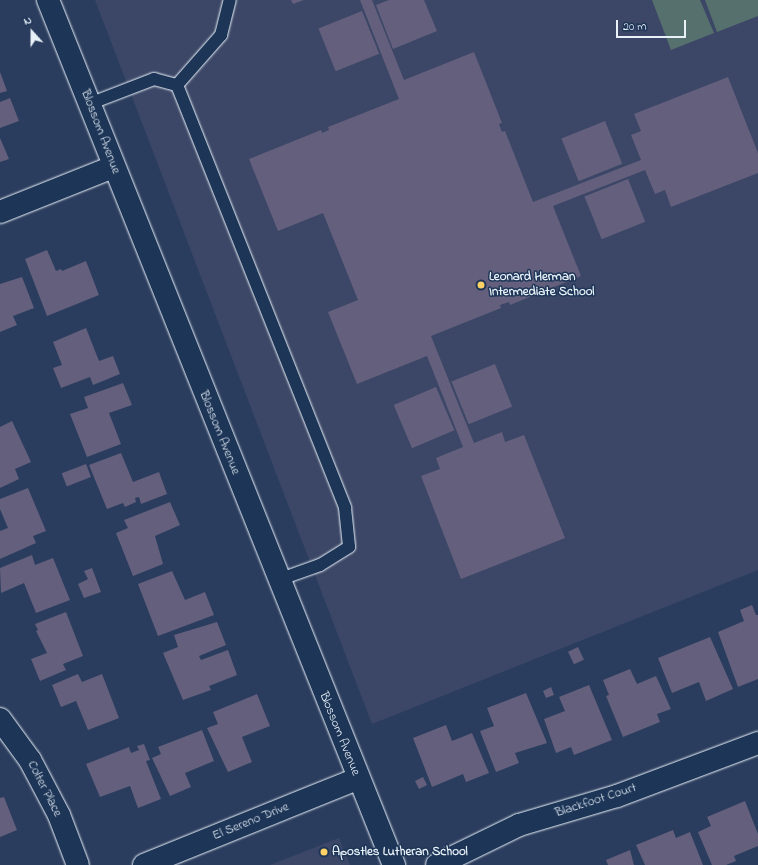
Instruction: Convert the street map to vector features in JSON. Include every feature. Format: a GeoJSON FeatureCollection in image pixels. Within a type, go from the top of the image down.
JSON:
{"type":"FeatureCollection","features":[{"type":"Feature","properties":{"kind":"street","name":"Blossom Avenue"},"geometry":{"type":"LineString","coordinates":[[48,0],[357,779],[394,865]]}},
{"type":"Feature","properties":{"kind":"street"},"geometry":{"type":"LineString","coordinates":[[0,212],[113,167]]}},
{"type":"Feature","properties":{"kind":"street","name":"Colter Place"},"geometry":{"type":"LineString","coordinates":[[0,719],[30,760],[59,815],[78,865]]}},
{"type":"Feature","properties":{"kind":"street","name":"Blackfoot Court"},"geometry":{"type":"LineString","coordinates":[[437,865],[519,825],[617,796],[758,743]]}},
{"type":"Feature","properties":{"kind":"street","name":"El Sereno Drive"},"geometry":{"type":"LineString","coordinates":[[144,865],[357,779]]}},
{"type":"Feature","properties":{"kind":"lane"},"geometry":{"type":"LineString","coordinates":[[177,85],[221,36],[230,0]]}},
{"type":"Feature","properties":{"kind":"lane"},"geometry":{"type":"LineString","coordinates":[[89,104],[154,79],[177,85]]}},
{"type":"Feature","properties":{"kind":"lane"},"geometry":{"type":"LineString","coordinates":[[177,85],[345,508],[349,547],[320,565],[278,580]]}},
{"type":"Feature","properties":{"kind":"shaded area","name":"Leonard Herman Intermediate School"},"geometry":{"type":"Polygon","coordinates":[[[95,0],[758,0],[758,570],[372,724],[95,0]]]}},
{"type":"Feature","properties":{"kind":"shaded area","name":"Apostles Lutheran School"},"geometry":{"type":"Polygon","coordinates":[[[339,838],[350,865],[270,865],[339,838]]]}},
{"type":"Feature","properties":{"kind":"green space"},"geometry":{"type":"Polygon","coordinates":[[[652,0],[700,0],[714,33],[671,50],[652,0]]]}},
{"type":"Feature","properties":{"kind":"green space"},"geometry":{"type":"Polygon","coordinates":[[[705,0],[758,0],[758,16],[717,32],[705,0]]]}},
{"type":"Feature","properties":{"kind":"building"},"geometry":{"type":"Polygon","coordinates":[[[291,0],[304,0],[293,4],[291,0]]]}},
{"type":"Feature","properties":{"kind":"building"},"geometry":{"type":"Polygon","coordinates":[[[360,0],[372,0],[404,80],[474,52],[502,123],[499,124],[502,132],[505,131],[533,202],[641,160],[631,135],[641,131],[634,114],[728,77],[758,153],[758,173],[671,207],[665,190],[655,194],[645,170],[553,206],[581,276],[510,305],[509,302],[500,305],[501,308],[431,336],[474,443],[502,432],[505,442],[524,435],[565,538],[461,579],[421,476],[440,469],[436,458],[463,447],[427,356],[357,384],[328,312],[358,300],[323,213],[278,231],[249,159],[321,130],[322,133],[329,130],[328,127],[399,99],[360,0]]]}},
{"type":"Feature","properties":{"kind":"building"},"geometry":{"type":"Polygon","coordinates":[[[389,0],[424,0],[437,31],[393,49],[376,5],[389,0]]]}},
{"type":"Feature","properties":{"kind":"building"},"geometry":{"type":"Polygon","coordinates":[[[362,11],[379,54],[336,71],[318,29],[362,11]]]}},
{"type":"Feature","properties":{"kind":"building"},"geometry":{"type":"Polygon","coordinates":[[[0,72],[7,91],[0,93],[0,72]]]}},
{"type":"Feature","properties":{"kind":"building"},"geometry":{"type":"Polygon","coordinates":[[[10,98],[19,121],[0,128],[0,102],[10,98]]]}},
{"type":"Feature","properties":{"kind":"building"},"geometry":{"type":"Polygon","coordinates":[[[605,121],[622,164],[579,181],[561,139],[605,121]]]}},
{"type":"Feature","properties":{"kind":"building"},"geometry":{"type":"Polygon","coordinates":[[[0,138],[9,159],[0,162],[0,138]]]}},
{"type":"Feature","properties":{"kind":"building"},"geometry":{"type":"Polygon","coordinates":[[[628,179],[645,222],[602,239],[584,197],[628,179]]]}},
{"type":"Feature","properties":{"kind":"building"},"geometry":{"type":"Polygon","coordinates":[[[47,250],[56,271],[61,269],[62,271],[86,261],[99,295],[47,316],[25,259],[47,250]]]}},
{"type":"Feature","properties":{"kind":"building"},"geometry":{"type":"Polygon","coordinates":[[[22,277],[34,308],[13,316],[17,325],[0,332],[0,284],[22,277]]]}},
{"type":"Feature","properties":{"kind":"building"},"geometry":{"type":"Polygon","coordinates":[[[86,328],[99,361],[113,356],[120,374],[93,385],[90,377],[61,388],[53,368],[62,365],[53,342],[86,328]]]}},
{"type":"Feature","properties":{"kind":"building"},"geometry":{"type":"Polygon","coordinates":[[[495,364],[512,407],[469,424],[451,382],[495,364]]]}},
{"type":"Feature","properties":{"kind":"building"},"geometry":{"type":"Polygon","coordinates":[[[123,383],[132,405],[109,413],[121,444],[87,457],[70,414],[88,408],[84,397],[123,383]]]}},
{"type":"Feature","properties":{"kind":"building"},"geometry":{"type":"Polygon","coordinates":[[[436,387],[454,430],[412,448],[394,405],[436,387]]]}},
{"type":"Feature","properties":{"kind":"building"},"geometry":{"type":"Polygon","coordinates":[[[12,421],[31,462],[15,469],[19,479],[0,488],[0,427],[12,421]]]}},
{"type":"Feature","properties":{"kind":"building"},"geometry":{"type":"Polygon","coordinates":[[[121,453],[133,482],[159,472],[167,494],[141,504],[139,497],[135,498],[136,502],[125,507],[123,503],[107,509],[89,465],[121,453]]]}},
{"type":"Feature","properties":{"kind":"building"},"geometry":{"type":"Polygon","coordinates":[[[86,464],[91,477],[67,486],[62,473],[86,464]]]}},
{"type":"Feature","properties":{"kind":"building"},"geometry":{"type":"Polygon","coordinates":[[[28,488],[46,531],[33,536],[36,543],[0,559],[0,531],[8,528],[0,509],[0,499],[28,488]]]}},
{"type":"Feature","properties":{"kind":"building"},"geometry":{"type":"Polygon","coordinates":[[[170,502],[180,525],[155,536],[163,564],[133,576],[116,533],[128,528],[124,520],[170,502]]]}},
{"type":"Feature","properties":{"kind":"building"},"geometry":{"type":"Polygon","coordinates":[[[32,555],[35,565],[53,558],[70,600],[36,613],[24,583],[1,593],[0,568],[32,555]]]}},
{"type":"Feature","properties":{"kind":"building"},"geometry":{"type":"Polygon","coordinates":[[[92,568],[101,592],[84,598],[78,584],[88,579],[84,571],[92,568]]]}},
{"type":"Feature","properties":{"kind":"building"},"geometry":{"type":"Polygon","coordinates":[[[172,571],[185,600],[205,592],[214,615],[158,636],[138,584],[172,571]]]}},
{"type":"Feature","properties":{"kind":"building"},"geometry":{"type":"Polygon","coordinates":[[[752,605],[756,615],[758,615],[758,679],[738,687],[718,632],[744,621],[740,610],[752,605]]]}},
{"type":"Feature","properties":{"kind":"building"},"geometry":{"type":"Polygon","coordinates":[[[66,612],[83,656],[63,664],[66,670],[40,681],[31,659],[47,653],[36,631],[38,630],[35,624],[66,612]]]}},
{"type":"Feature","properties":{"kind":"building"},"geometry":{"type":"Polygon","coordinates":[[[217,622],[226,645],[199,656],[201,660],[228,650],[237,675],[209,686],[211,690],[183,700],[163,653],[178,647],[174,635],[217,622]]]}},
{"type":"Feature","properties":{"kind":"building"},"geometry":{"type":"Polygon","coordinates":[[[710,637],[733,689],[706,701],[699,682],[672,693],[658,658],[710,637]]]}},
{"type":"Feature","properties":{"kind":"building"},"geometry":{"type":"Polygon","coordinates":[[[578,647],[584,660],[574,664],[568,652],[578,647]]]}},
{"type":"Feature","properties":{"kind":"building"},"geometry":{"type":"Polygon","coordinates":[[[630,669],[637,684],[656,676],[671,709],[657,714],[660,722],[623,737],[606,696],[609,695],[603,680],[630,669]]]}},
{"type":"Feature","properties":{"kind":"building"},"geometry":{"type":"Polygon","coordinates":[[[78,674],[82,682],[102,674],[119,718],[88,730],[76,701],[61,707],[52,685],[78,674]]]}},
{"type":"Feature","properties":{"kind":"building"},"geometry":{"type":"Polygon","coordinates":[[[589,685],[612,740],[574,755],[571,747],[556,753],[544,719],[565,711],[559,697],[589,685]]]}},
{"type":"Feature","properties":{"kind":"building"},"geometry":{"type":"Polygon","coordinates":[[[551,687],[554,695],[546,698],[543,691],[551,687]]]}},
{"type":"Feature","properties":{"kind":"building"},"geometry":{"type":"Polygon","coordinates":[[[526,693],[547,743],[515,753],[519,763],[496,772],[480,731],[494,726],[487,708],[526,693]]]}},
{"type":"Feature","properties":{"kind":"building"},"geometry":{"type":"Polygon","coordinates":[[[257,694],[270,726],[242,737],[252,762],[228,772],[207,728],[218,724],[213,712],[257,694]]]}},
{"type":"Feature","properties":{"kind":"building"},"geometry":{"type":"Polygon","coordinates":[[[446,725],[452,741],[472,733],[489,773],[466,782],[463,774],[432,787],[413,738],[446,725]]]}},
{"type":"Feature","properties":{"kind":"building"},"geometry":{"type":"Polygon","coordinates":[[[202,730],[214,761],[185,773],[191,787],[170,796],[152,758],[161,754],[158,747],[202,730]]]}},
{"type":"Feature","properties":{"kind":"building"},"geometry":{"type":"Polygon","coordinates":[[[144,744],[150,760],[146,761],[161,799],[138,808],[130,786],[100,797],[86,764],[129,747],[131,753],[139,750],[137,746],[144,744]]]}},
{"type":"Feature","properties":{"kind":"building"},"geometry":{"type":"Polygon","coordinates":[[[423,777],[427,785],[419,789],[415,781],[423,777]]]}},
{"type":"Feature","properties":{"kind":"building"},"geometry":{"type":"Polygon","coordinates":[[[4,797],[17,830],[0,837],[0,798],[4,797]]]}},
{"type":"Feature","properties":{"kind":"building"},"geometry":{"type":"Polygon","coordinates":[[[745,801],[758,834],[758,846],[734,856],[736,861],[726,865],[712,865],[698,832],[711,826],[707,817],[745,801]]]}},
{"type":"Feature","properties":{"kind":"building"},"geometry":{"type":"Polygon","coordinates":[[[673,830],[676,838],[690,832],[703,865],[645,865],[636,845],[673,830]]]}},
{"type":"Feature","properties":{"kind":"building"},"geometry":{"type":"Polygon","coordinates":[[[630,850],[634,865],[608,865],[606,860],[630,850]]]}},
{"type":"Feature","properties":{"kind":"place","name":"Leonard Herman Intermediate School"},"geometry":{"type":"Point","coordinates":[481,285]}},
{"type":"Feature","properties":{"kind":"place","name":"Apostles Lutheran School"},"geometry":{"type":"Point","coordinates":[324,852]}}]}
